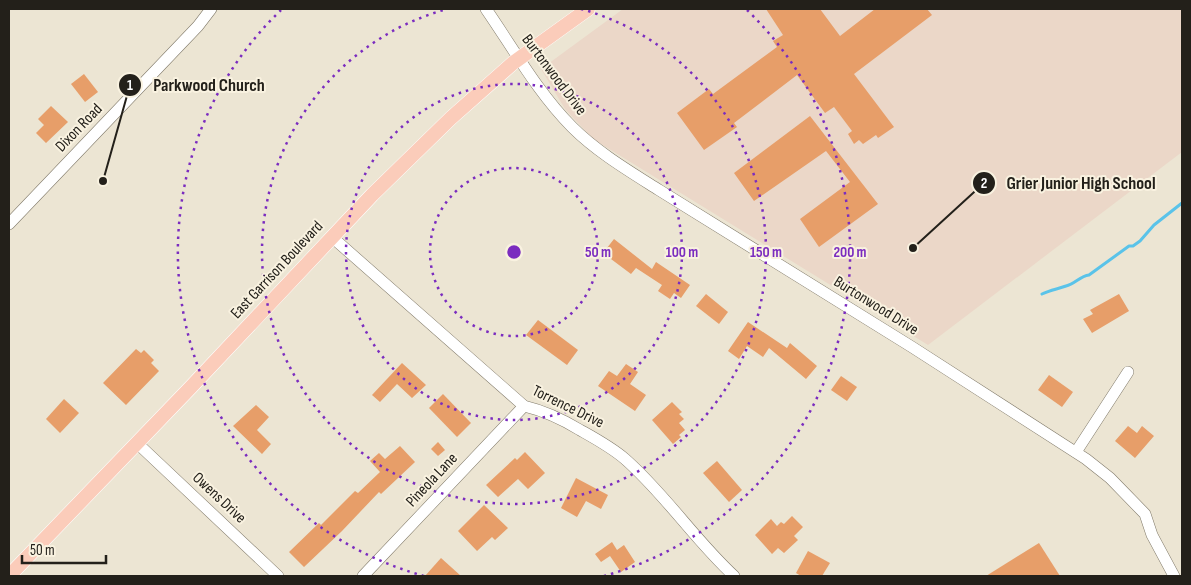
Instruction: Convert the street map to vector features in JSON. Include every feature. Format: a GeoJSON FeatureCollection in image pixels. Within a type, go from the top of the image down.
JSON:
{"type":"FeatureCollection","features":[{"type":"Feature","properties":{"kind":"main road","name":"East Garrison Boulevard"},"geometry":{"type":"LineString","coordinates":[[9,576],[372,195],[451,118],[520,58],[588,9]]}},
{"type":"Feature","properties":{"kind":"street","name":"Dixon Road"},"geometry":{"type":"LineString","coordinates":[[9,224],[189,36],[211,9]]}},
{"type":"Feature","properties":{"kind":"street","name":"Burtonwood Drive"},"geometry":{"type":"LineString","coordinates":[[486,9],[530,74],[571,126],[585,139],[620,165],[1076,452],[1110,478],[1145,514],[1152,535],[1174,576]]}},
{"type":"Feature","properties":{"kind":"street","name":"Torrence Drive"},"geometry":{"type":"LineString","coordinates":[[332,238],[524,406],[538,409],[568,423],[606,444],[624,458],[656,490],[734,576]]}},
{"type":"Feature","properties":{"kind":"street"},"geometry":{"type":"LineString","coordinates":[[1076,452],[1128,372]]}},
{"type":"Feature","properties":{"kind":"street","name":"Pineola Lane"},"geometry":{"type":"LineString","coordinates":[[363,576],[524,406]]}},
{"type":"Feature","properties":{"kind":"street","name":"Owens Drive"},"geometry":{"type":"LineString","coordinates":[[137,443],[278,576]]}},
{"type":"Feature","properties":{"kind":"shaded area"},"geometry":{"type":"Polygon","coordinates":[[[623,9],[1182,9],[1182,152],[928,345],[593,139],[565,109],[541,69],[623,9]]]}},
{"type":"Feature","properties":{"kind":"building"},"geometry":{"type":"Polygon","coordinates":[[[766,9],[820,9],[840,36],[875,9],[927,9],[932,15],[854,74],[894,127],[878,138],[876,135],[863,144],[859,140],[854,144],[848,134],[852,131],[834,107],[825,113],[797,75],[734,123],[737,127],[704,150],[677,113],[709,89],[713,94],[777,47],[773,41],[783,35],[766,9]]]}},
{"type":"Feature","properties":{"kind":"building"},"geometry":{"type":"Polygon","coordinates":[[[84,74],[98,92],[85,102],[71,84],[84,74]]]}},
{"type":"Feature","properties":{"kind":"building"},"geometry":{"type":"Polygon","coordinates":[[[51,106],[68,122],[46,143],[36,133],[44,125],[38,119],[51,106]]]}},
{"type":"Feature","properties":{"kind":"building"},"geometry":{"type":"Polygon","coordinates":[[[810,116],[878,204],[819,247],[800,219],[850,182],[826,151],[754,201],[734,173],[810,116]]]}},
{"type":"Feature","properties":{"kind":"building"},"geometry":{"type":"Polygon","coordinates":[[[614,239],[652,269],[656,262],[690,285],[681,298],[674,293],[670,299],[658,291],[662,285],[636,268],[631,274],[603,253],[614,239]]]}},
{"type":"Feature","properties":{"kind":"building"},"geometry":{"type":"Polygon","coordinates":[[[706,294],[728,312],[719,324],[696,306],[706,294]]]}},
{"type":"Feature","properties":{"kind":"building"},"geometry":{"type":"Polygon","coordinates":[[[1119,294],[1129,311],[1092,333],[1083,319],[1093,314],[1090,310],[1119,294]]]}},
{"type":"Feature","properties":{"kind":"building"},"geometry":{"type":"Polygon","coordinates":[[[538,320],[578,350],[567,365],[526,335],[538,320]]]}},
{"type":"Feature","properties":{"kind":"building"},"geometry":{"type":"Polygon","coordinates":[[[748,322],[787,348],[790,343],[817,366],[806,379],[769,348],[763,357],[747,346],[739,359],[728,351],[748,322]]]}},
{"type":"Feature","properties":{"kind":"building"},"geometry":{"type":"Polygon","coordinates":[[[136,349],[141,353],[144,350],[154,360],[151,363],[159,371],[126,405],[103,383],[136,349]]]}},
{"type":"Feature","properties":{"kind":"building"},"geometry":{"type":"Polygon","coordinates":[[[402,363],[426,385],[412,398],[397,384],[380,402],[372,395],[402,363]]]}},
{"type":"Feature","properties":{"kind":"building"},"geometry":{"type":"Polygon","coordinates":[[[626,364],[638,372],[630,384],[646,395],[635,411],[598,386],[609,371],[617,376],[626,364]]]}},
{"type":"Feature","properties":{"kind":"building"},"geometry":{"type":"Polygon","coordinates":[[[1049,375],[1073,392],[1062,407],[1038,390],[1049,375]]]}},
{"type":"Feature","properties":{"kind":"building"},"geometry":{"type":"Polygon","coordinates":[[[841,376],[857,387],[847,401],[831,390],[841,376]]]}},
{"type":"Feature","properties":{"kind":"building"},"geometry":{"type":"Polygon","coordinates":[[[443,394],[471,423],[457,437],[429,408],[443,394]]]}},
{"type":"Feature","properties":{"kind":"building"},"geometry":{"type":"Polygon","coordinates":[[[64,399],[79,413],[60,433],[46,419],[64,399]]]}},
{"type":"Feature","properties":{"kind":"building"},"geometry":{"type":"Polygon","coordinates":[[[672,402],[682,412],[679,414],[684,419],[679,423],[685,430],[679,435],[681,437],[673,444],[652,420],[672,402]]]}},
{"type":"Feature","properties":{"kind":"building"},"geometry":{"type":"Polygon","coordinates":[[[256,405],[269,417],[257,430],[271,444],[262,454],[233,426],[256,405]]]}},
{"type":"Feature","properties":{"kind":"building"},"geometry":{"type":"Polygon","coordinates":[[[1128,426],[1137,433],[1142,426],[1154,436],[1135,458],[1115,441],[1128,426]]]}},
{"type":"Feature","properties":{"kind":"building"},"geometry":{"type":"Polygon","coordinates":[[[438,442],[445,450],[438,456],[431,449],[438,442]]]}},
{"type":"Feature","properties":{"kind":"building"},"geometry":{"type":"Polygon","coordinates":[[[400,446],[415,462],[381,494],[379,492],[304,567],[289,552],[319,523],[321,525],[355,491],[358,493],[380,472],[370,461],[379,453],[385,459],[400,446]]]}},
{"type":"Feature","properties":{"kind":"building"},"geometry":{"type":"Polygon","coordinates":[[[525,452],[545,473],[528,489],[518,479],[498,497],[486,485],[515,458],[517,460],[525,452]]]}},
{"type":"Feature","properties":{"kind":"building"},"geometry":{"type":"Polygon","coordinates":[[[717,461],[742,490],[729,502],[703,473],[717,461]]]}},
{"type":"Feature","properties":{"kind":"building"},"geometry":{"type":"Polygon","coordinates":[[[576,478],[608,495],[601,509],[586,501],[577,517],[561,508],[576,478]]]}},
{"type":"Feature","properties":{"kind":"building"},"geometry":{"type":"Polygon","coordinates":[[[484,505],[508,528],[495,540],[492,537],[477,551],[458,531],[484,505]]]}},
{"type":"Feature","properties":{"kind":"building"},"geometry":{"type":"Polygon","coordinates":[[[792,516],[803,527],[794,536],[798,540],[784,553],[778,548],[772,554],[755,535],[771,519],[777,526],[781,522],[784,524],[792,516]]]}},
{"type":"Feature","properties":{"kind":"building"},"geometry":{"type":"Polygon","coordinates":[[[612,542],[617,550],[624,545],[635,562],[621,572],[610,556],[601,562],[595,554],[612,542]]]}},
{"type":"Feature","properties":{"kind":"building"},"geometry":{"type":"Polygon","coordinates":[[[1039,543],[1060,576],[986,576],[1039,543]]]}},
{"type":"Feature","properties":{"kind":"building"},"geometry":{"type":"Polygon","coordinates":[[[808,551],[830,563],[822,576],[801,576],[796,573],[808,551]]]}},
{"type":"Feature","properties":{"kind":"building"},"geometry":{"type":"Polygon","coordinates":[[[441,558],[461,576],[425,576],[441,558]]]}},
{"type":"Feature","properties":{"kind":"waterway"},"geometry":{"type":"LineString","coordinates":[[1042,294],[1069,285],[1089,275],[1129,246],[1133,246],[1140,241],[1154,225],[1182,203]]}},
{"type":"Feature","properties":{"kind":"place","name":"Parkwood Church"},"geometry":{"type":"Point","coordinates":[103,181]}},
{"type":"Feature","properties":{"kind":"place","name":"Grier Junior High School"},"geometry":{"type":"Point","coordinates":[913,248]}}]}
